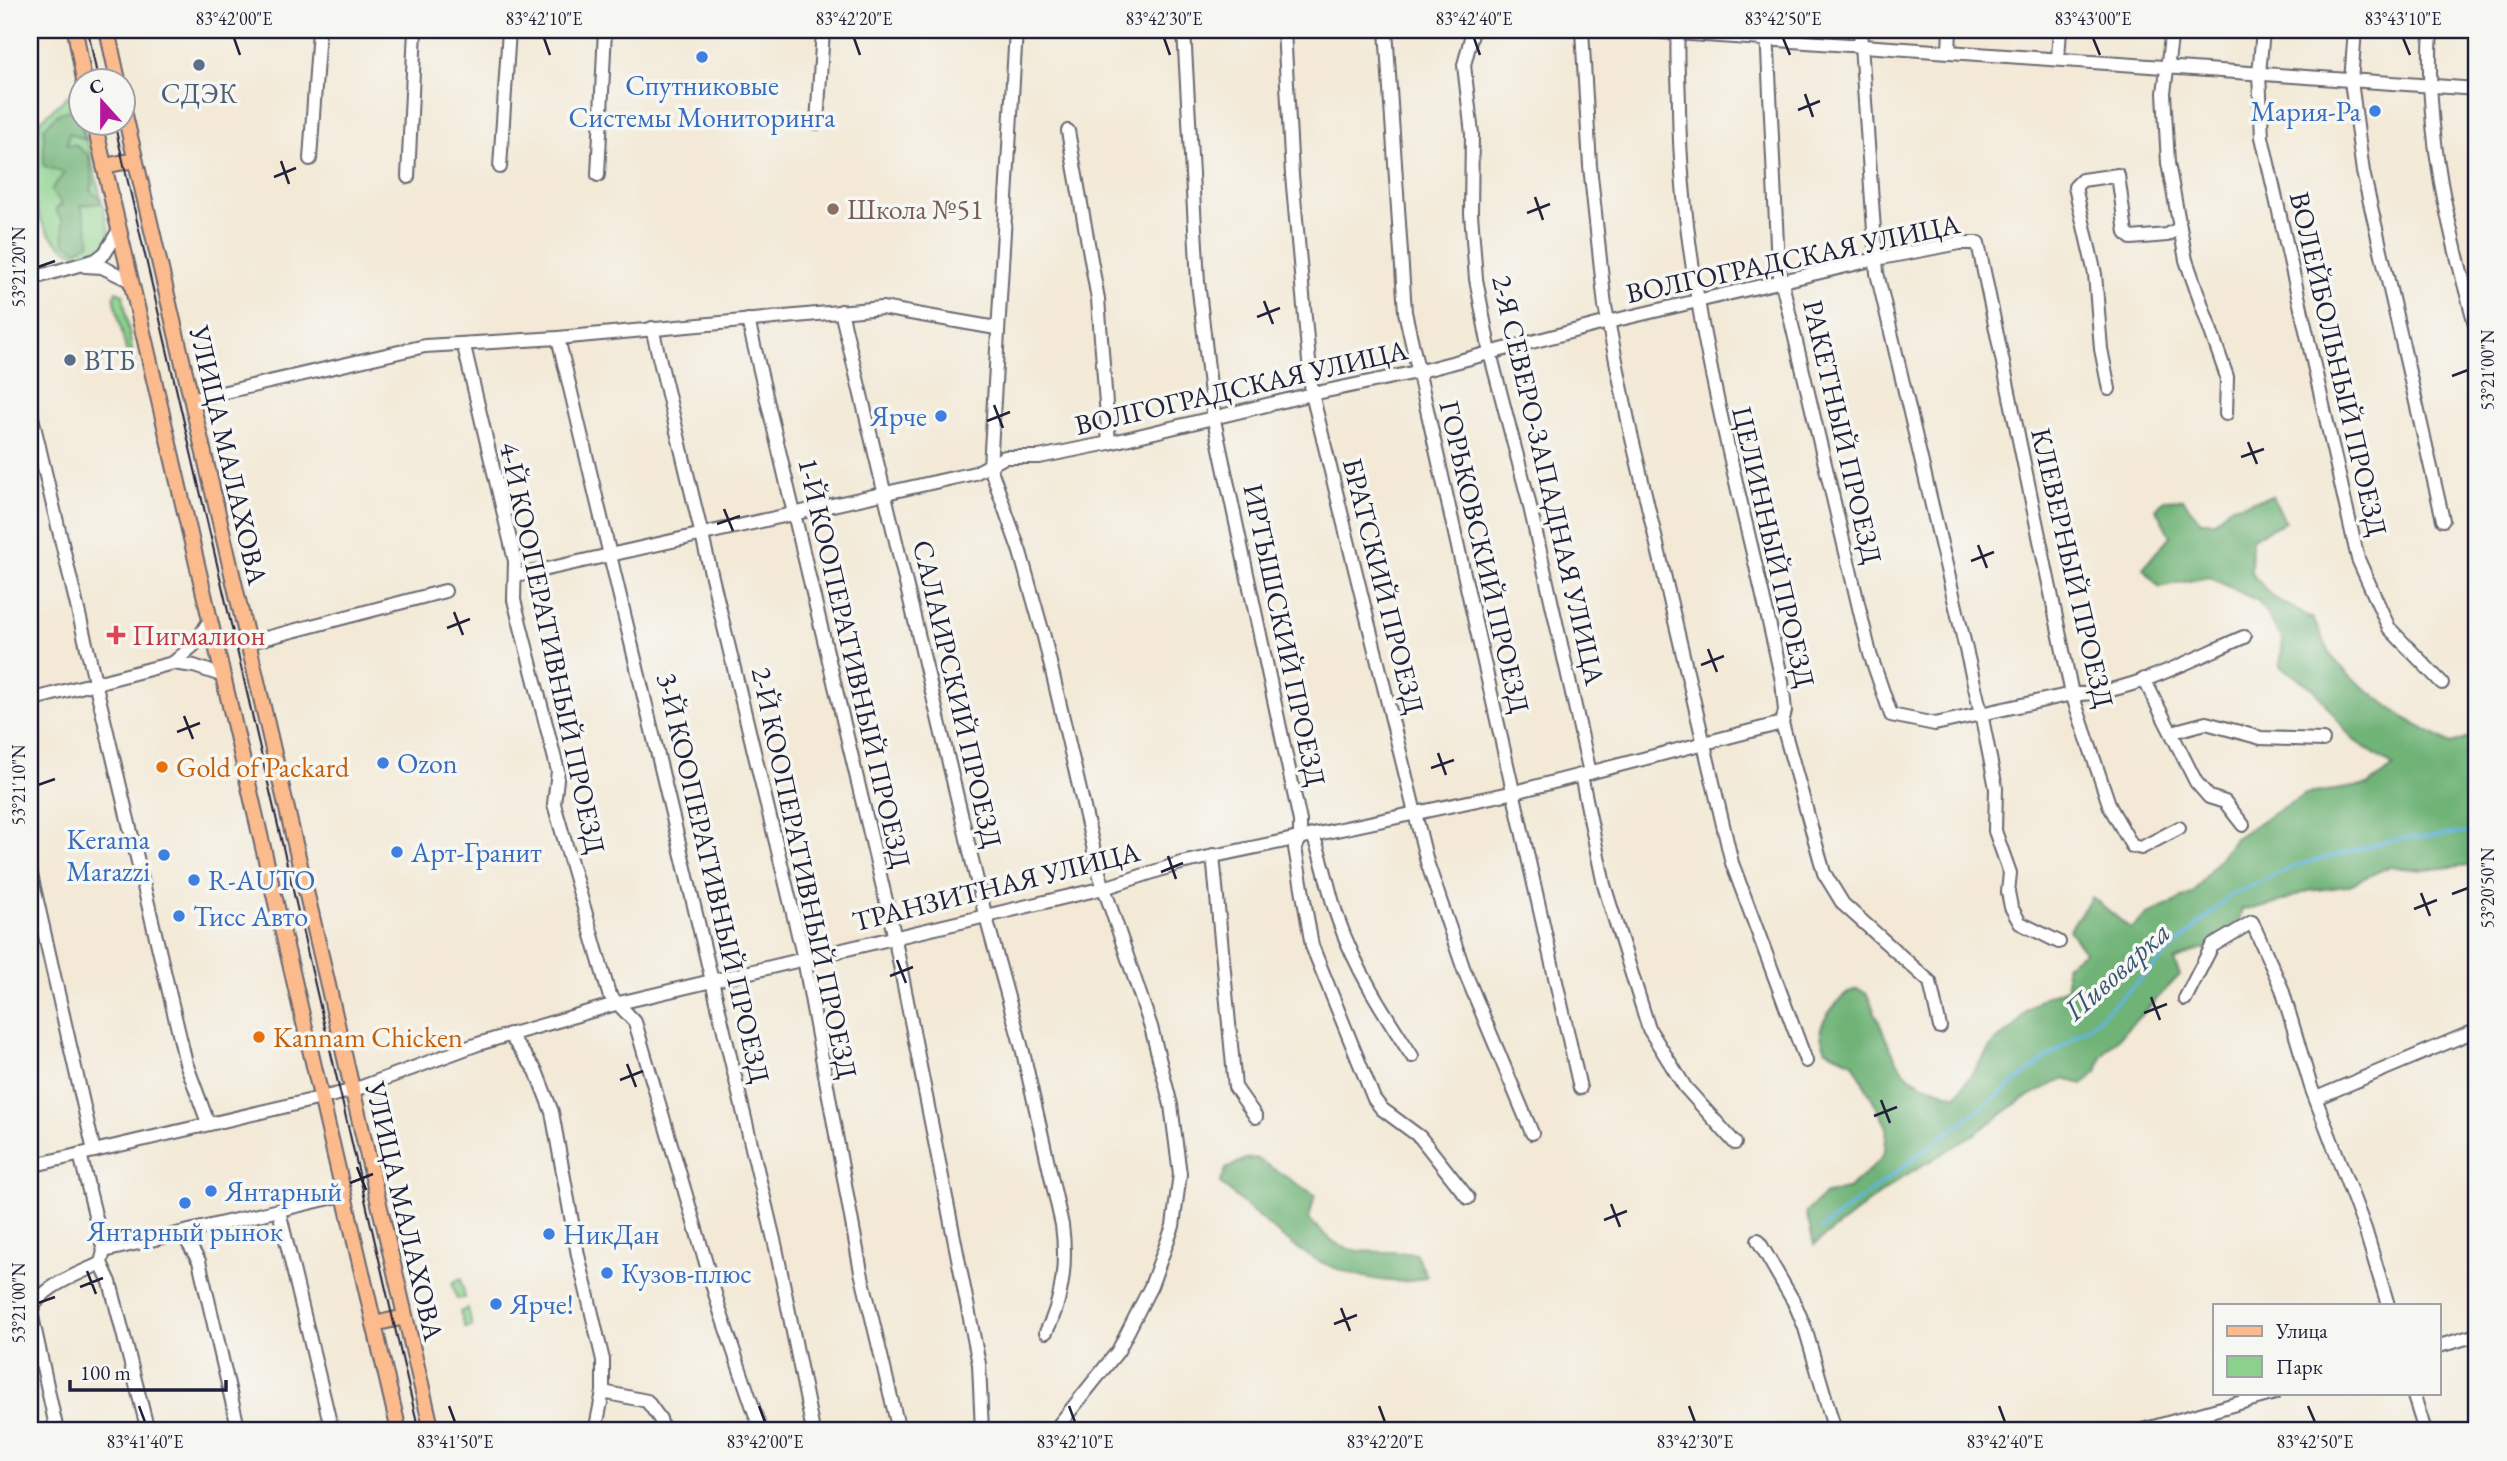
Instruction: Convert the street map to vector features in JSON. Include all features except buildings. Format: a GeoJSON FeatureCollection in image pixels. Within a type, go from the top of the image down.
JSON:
{"type":"FeatureCollection","features":[{"type":"Feature","properties":{"kind":"main road"},"geometry":{"type":"LineString","coordinates":[[75,30],[81,66]]}},
{"type":"Feature","properties":{"kind":"main road"},"geometry":{"type":"LineString","coordinates":[[107,30],[115,66]]}},
{"type":"Feature","properties":{"kind":"main road","name":"УЛИЦА МАЛАХОВА"},"geometry":{"type":"LineString","coordinates":[[97,136],[208,623],[399,1431]]}},
{"type":"Feature","properties":{"kind":"main road","name":"УЛИЦА МАЛАХОВА"},"geometry":{"type":"LineString","coordinates":[[130,136],[432,1431]]}},
{"type":"Feature","properties":{"kind":"main road"},"geometry":{"type":"LineString","coordinates":[[104,166],[135,160]]}},
{"type":"Feature","properties":{"kind":"main road"},"geometry":{"type":"LineString","coordinates":[[374,1324],[405,1317]]}},
{"type":"Feature","properties":{"kind":"street"},"geometry":{"type":"LineString","coordinates":[[310,159],[319,30]]}},
{"type":"Feature","properties":{"kind":"street"},"geometry":{"type":"LineString","coordinates":[[408,177],[415,30]]}},
{"type":"Feature","properties":{"kind":"street"},"geometry":{"type":"LineString","coordinates":[[500,167],[509,30]]}},
{"type":"Feature","properties":{"kind":"street"},"geometry":{"type":"LineString","coordinates":[[598,174],[605,30]]}},
{"type":"Feature","properties":{"kind":"street"},"geometry":{"type":"LineString","coordinates":[[817,123],[823,30]]}},
{"type":"Feature","properties":{"kind":"street"},"geometry":{"type":"LineString","coordinates":[[1016,30],[996,328],[990,467],[1020,552],[1044,637],[1104,888],[1151,1027],[1171,1105],[1180,1174],[1173,1227],[1151,1286],[1118,1351],[1054,1431]]}},
{"type":"Feature","properties":{"kind":"street","name":"ИРТЫШСКИЙ ПРОЕЗД"},"geometry":{"type":"LineString","coordinates":[[1184,30],[1197,269],[1214,419],[1300,821],[1306,838],[1325,865],[1338,920],[1353,954],[1379,1006],[1412,1056]]}},
{"type":"Feature","properties":{"kind":"street","name":"БРАТСКИЙ ПРОЕЗД"},"geometry":{"type":"LineString","coordinates":[[1284,30],[1293,175],[1312,394],[1413,815],[1464,970],[1532,1133]]}},
{"type":"Feature","properties":{"kind":"street","name":"ГОРЬКОВСКИЙ ПРОЕЗД"},"geometry":{"type":"LineString","coordinates":[[1386,30],[1405,312],[1580,1088]]}},
{"type":"Feature","properties":{"kind":"street","name":"2-Я СЕВЕРО-ЗАПАДНАЯ УЛИЦА"},"geometry":{"type":"LineString","coordinates":[[1473,30],[1464,65],[1472,134],[1471,213],[1476,279],[1490,354],[1528,498],[1585,774],[1604,885],[1649,1029],[1685,1087],[1735,1143]]}},
{"type":"Feature","properties":{"kind":"street"},"geometry":{"type":"LineString","coordinates":[[1581,30],[1590,166],[1608,322],[1702,744],[1732,863],[1806,1062]]}},
{"type":"Feature","properties":{"kind":"street"},"geometry":{"type":"LineString","coordinates":[[1633,30],[1767,34],[1949,51],[2477,89]]}},
{"type":"Feature","properties":{"kind":"street"},"geometry":{"type":"LineString","coordinates":[[1860,30],[1876,259],[1952,600],[1981,713],[1996,788],[1994,820],[2010,873],[2008,892],[2011,907],[2021,923],[2059,942]]}},
{"type":"Feature","properties":{"kind":"street"},"geometry":{"type":"LineString","coordinates":[[1949,51],[1950,30]]}},
{"type":"Feature","properties":{"kind":"street"},"geometry":{"type":"LineString","coordinates":[[2058,58],[2060,30]]}},
{"type":"Feature","properties":{"kind":"street"},"geometry":{"type":"LineString","coordinates":[[2172,30],[2164,93],[2168,163],[2186,260],[2227,377],[2226,414]]}},
{"type":"Feature","properties":{"kind":"street","name":"ВОЛЕЙБОЛЬНЫЙ ПРОЕЗД"},"geometry":{"type":"LineString","coordinates":[[2263,30],[2259,74],[2262,137],[2358,559],[2389,628],[2442,683]]}},
{"type":"Feature","properties":{"kind":"street"},"geometry":{"type":"LineString","coordinates":[[2355,30],[2351,81],[2362,172],[2443,520]]}},
{"type":"Feature","properties":{"kind":"street"},"geometry":{"type":"LineString","coordinates":[[2431,30],[2428,84],[2435,155],[2453,248],[2477,331]]}},
{"type":"Feature","properties":{"kind":"street","name":"ЦЕЛИННЫЙ ПРОЕЗД"},"geometry":{"type":"LineString","coordinates":[[1678,32],[1680,169],[1697,301],[1713,389],[1782,681],[1782,723],[1824,873],[1843,904],[1930,982],[1940,1027]]}},
{"type":"Feature","properties":{"kind":"street","name":"РАКЕТНЫЙ ПРОЕЗД"},"geometry":{"type":"LineString","coordinates":[[1767,34],[1778,266],[1870,654],[1891,715],[1935,724],[1981,713]]}},
{"type":"Feature","properties":{"kind":"street"},"geometry":{"type":"LineString","coordinates":[[1068,131],[1098,299],[1109,443]]}},
{"type":"Feature","properties":{"kind":"street"},"geometry":{"type":"LineString","coordinates":[[2109,389],[2101,349],[2095,274],[2076,187],[2082,180],[2118,175],[2126,233],[2131,238],[2167,235],[2180,228]]}},
{"type":"Feature","properties":{"kind":"street"},"geometry":{"type":"LineString","coordinates":[[30,279],[84,265],[106,253],[119,230]]}},
{"type":"Feature","properties":{"kind":"street","name":"ВОЛГОГРАДСКАЯ УЛИЦА"},"geometry":{"type":"LineString","coordinates":[[516,576],[975,473],[1005,457],[1039,457],[1109,443],[1312,394],[1417,372],[1608,322],[1876,259],[1960,243],[1978,243]]}},
{"type":"Feature","properties":{"kind":"street","name":"КЛЕВЕРНЫЙ ПРОЕЗД"},"geometry":{"type":"LineString","coordinates":[[1978,243],[2072,694],[2110,807],[2124,835],[2132,845],[2141,848],[2179,828]]}},
{"type":"Feature","properties":{"kind":"street"},"geometry":{"type":"LineString","coordinates":[[84,265],[102,267],[131,281]]}},
{"type":"Feature","properties":{"kind":"street"},"geometry":{"type":"LineString","coordinates":[[191,400],[425,346],[464,346],[841,311],[892,310],[996,328]]}},
{"type":"Feature","properties":{"kind":"street","name":"САЛАИРСКИЙ ПРОЕЗД"},"geometry":{"type":"LineString","coordinates":[[841,311],[987,916],[1023,1052],[1066,1252],[1055,1314],[1046,1332]]}},
{"type":"Feature","properties":{"kind":"street","name":"1-Й КООПЕРАТИВНЫЙ ПРОЕЗД"},"geometry":{"type":"LineString","coordinates":[[748,320],[894,938],[979,1364],[982,1431]]}},
{"type":"Feature","properties":{"kind":"street","name":"2-Й КООПЕРАТИВНЫЙ ПРОЕЗД"},"geometry":{"type":"LineString","coordinates":[[652,328],[804,958],[861,1272],[898,1431]]}},
{"type":"Feature","properties":{"kind":"street","name":"3-Й КООПЕРАТИВНЫЙ ПРОЕЗД"},"geometry":{"type":"LineString","coordinates":[[558,338],[585,457],[612,554],[776,1248],[813,1431]]}},
{"type":"Feature","properties":{"kind":"street","name":"4-Й КООПЕРАТИВНЫЙ ПРОЕЗД"},"geometry":{"type":"LineString","coordinates":[[464,346],[515,561],[514,600],[558,772],[554,804],[609,994],[635,1022],[721,1314],[761,1431]]}},
{"type":"Feature","properties":{"kind":"street"},"geometry":{"type":"LineString","coordinates":[[30,410],[186,1063],[208,1124]]}},
{"type":"Feature","properties":{"kind":"street"},"geometry":{"type":"LineString","coordinates":[[247,643],[445,592]]}},
{"type":"Feature","properties":{"kind":"street"},"geometry":{"type":"LineString","coordinates":[[173,663],[194,645],[208,623]]}},
{"type":"Feature","properties":{"kind":"street"},"geometry":{"type":"LineString","coordinates":[[1981,713],[2072,694],[2090,695],[2144,679],[2244,637]]}},
{"type":"Feature","properties":{"kind":"street"},"geometry":{"type":"LineString","coordinates":[[30,700],[173,663],[194,666],[221,676]]}},
{"type":"Feature","properties":{"kind":"street","name":"КЛЕВЕРНЫЙ ПРОЕЗД"},"geometry":{"type":"LineString","coordinates":[[2144,679],[2196,782],[2209,797],[2225,802],[2243,825]]}},
{"type":"Feature","properties":{"kind":"street","name":"ТРАНЗИТНАЯ УЛИЦА"},"geometry":{"type":"LineString","coordinates":[[30,1166],[351,1091],[509,1034],[619,1003],[1104,888],[1213,855],[1306,838],[1515,792],[1782,723]]}},
{"type":"Feature","properties":{"kind":"street"},"geometry":{"type":"LineString","coordinates":[[2172,732],[2206,723],[2261,738],[2323,740]]}},
{"type":"Feature","properties":{"kind":"street","name":"ИРТЫШСКИЙ ПРОЕЗД"},"geometry":{"type":"LineString","coordinates":[[1306,838],[1295,848],[1312,946],[1374,1099],[1382,1109],[1420,1137],[1468,1198]]}},
{"type":"Feature","properties":{"kind":"street"},"geometry":{"type":"LineString","coordinates":[[1213,855],[1235,1087],[1256,1117]]}},
{"type":"Feature","properties":{"kind":"street"},"geometry":{"type":"LineString","coordinates":[[30,870],[94,1151]]}},
{"type":"Feature","properties":{"kind":"street"},"geometry":{"type":"LineString","coordinates":[[2185,999],[2212,946],[2252,922],[2282,989],[2316,1098],[2365,1229],[2388,1304]]}},
{"type":"Feature","properties":{"kind":"street"},"geometry":{"type":"LineString","coordinates":[[2316,1098],[2477,1030]]}},
{"type":"Feature","properties":{"kind":"street"},"geometry":{"type":"LineString","coordinates":[[509,1034],[536,1071],[552,1112],[578,1255],[603,1360],[603,1392],[597,1422],[598,1431]]}},
{"type":"Feature","properties":{"kind":"street"},"geometry":{"type":"LineString","coordinates":[[80,1154],[102,1257],[148,1431]]}},
{"type":"Feature","properties":{"kind":"street"},"geometry":{"type":"LineString","coordinates":[[57,1431],[31,1312],[33,1305],[50,1290],[102,1257],[182,1233],[343,1195]]}},
{"type":"Feature","properties":{"kind":"street"},"geometry":{"type":"LineString","coordinates":[[279,1211],[332,1431]]}},
{"type":"Feature","properties":{"kind":"street"},"geometry":{"type":"LineString","coordinates":[[182,1233],[200,1261],[239,1431]]}},
{"type":"Feature","properties":{"kind":"street"},"geometry":{"type":"LineString","coordinates":[[1758,1240],[1795,1304],[1805,1328],[1835,1431]]}},
{"type":"Feature","properties":{"kind":"street"},"geometry":{"type":"LineString","coordinates":[[2440,1346],[2477,1335]]}},
{"type":"Feature","properties":{"kind":"street"},"geometry":{"type":"LineString","coordinates":[[603,1392],[647,1402],[660,1419],[663,1431]]}},
{"type":"Feature","properties":{"kind":"street"},"geometry":{"type":"LineString","coordinates":[[2139,1431],[2271,1394]]}},
{"type":"Feature","properties":{"kind":"street"},"geometry":{"type":"LineString","coordinates":[[2413,1394],[2425,1431]]}},
{"type":"Feature","properties":{"kind":"green space"},"geometry":{"type":"Polygon","coordinates":[[[66,98],[66,136],[86,136],[110,235],[102,251],[86,258],[65,249],[50,236],[41,220],[33,183],[39,122],[66,98]]]}},
{"type":"Feature","properties":{"kind":"green space"},"geometry":{"type":"Polygon","coordinates":[[[66,111],[67,144],[76,145],[89,156],[93,183],[90,191],[99,197],[100,203],[81,205],[91,242],[77,250],[64,242],[62,220],[55,210],[62,204],[51,190],[64,173],[44,166],[44,128],[58,114],[66,111]]]}},
{"type":"Feature","properties":{"kind":"green space"},"geometry":{"type":"Polygon","coordinates":[[[116,291],[123,294],[135,370],[131,373],[114,296],[116,291]]]}},
{"type":"Feature","properties":{"kind":"green space"},"geometry":{"type":"Polygon","coordinates":[[[2273,496],[2285,522],[2252,538],[2251,573],[2274,598],[2313,619],[2332,657],[2351,677],[2404,718],[2451,744],[2477,735],[2477,864],[2425,870],[2388,867],[2347,886],[2308,891],[2269,906],[2242,909],[2239,922],[2221,949],[2200,949],[2174,961],[2180,975],[2102,1055],[2097,1072],[2083,1084],[2063,1079],[2023,1099],[1969,1138],[1901,1178],[1814,1245],[1806,1212],[1824,1195],[1849,1188],[1881,1159],[1885,1149],[1887,1127],[1853,1062],[1826,1050],[1821,1036],[1826,1017],[1846,995],[1857,989],[1866,992],[1891,1049],[1909,1076],[1956,1096],[1994,1042],[2014,1028],[2026,1011],[2044,997],[2067,989],[2065,965],[2085,952],[2069,930],[2092,897],[2131,929],[2147,915],[2193,893],[2234,839],[2269,816],[2306,794],[2369,785],[2394,767],[2352,739],[2314,689],[2280,666],[2283,640],[2258,601],[2209,577],[2159,587],[2143,568],[2170,536],[2156,509],[2164,500],[2183,499],[2200,521],[2215,521],[2229,507],[2273,496]]]}},
{"type":"Feature","properties":{"kind":"green space"},"geometry":{"type":"Polygon","coordinates":[[[1256,1158],[1315,1195],[1309,1219],[1335,1243],[1355,1250],[1416,1254],[1427,1276],[1400,1281],[1367,1277],[1334,1268],[1296,1247],[1220,1183],[1226,1169],[1245,1159],[1256,1158]]]}},
{"type":"Feature","properties":{"kind":"green space"},"geometry":{"type":"Polygon","coordinates":[[[461,1278],[465,1298],[457,1299],[452,1283],[461,1278]]]}},
{"type":"Feature","properties":{"kind":"green space"},"geometry":{"type":"Polygon","coordinates":[[[468,1308],[472,1327],[465,1328],[460,1312],[468,1308]]]}},
{"type":"Feature","properties":{"kind":"waterway","name":"Пивоварка"},"geometry":{"type":"LineString","coordinates":[[1822,1228],[2096,1021],[2229,896],[2298,865],[2396,839],[2477,832]]}},
{"type":"Feature","properties":{"kind":"tram line"},"geometry":{"type":"LineString","coordinates":[[88,30],[95,66]]}},
{"type":"Feature","properties":{"kind":"tram line"},"geometry":{"type":"LineString","coordinates":[[117,136],[419,1431]]}},
{"type":"Feature","properties":{"kind":"place","name":"Спутниковые Системы Мониторинга"},"geometry":{"type":"Point","coordinates":[702,57]}},
{"type":"Feature","properties":{"kind":"place","name":"СДЭК"},"geometry":{"type":"Point","coordinates":[199,65]}},
{"type":"Feature","properties":{"kind":"place","name":"Мария-Ра"},"geometry":{"type":"Point","coordinates":[2375,111]}},
{"type":"Feature","properties":{"kind":"place","name":"Школа №51"},"geometry":{"type":"Point","coordinates":[833,209]}},
{"type":"Feature","properties":{"kind":"place","name":"ВТБ"},"geometry":{"type":"Point","coordinates":[70,360]}},
{"type":"Feature","properties":{"kind":"place","name":"Ярче"},"geometry":{"type":"Point","coordinates":[941,416]}},
{"type":"Feature","properties":{"kind":"place","name":"Пигмалион"},"geometry":{"type":"Point","coordinates":[116,635]}},
{"type":"Feature","properties":{"kind":"place","name":"Ozon"},"geometry":{"type":"Point","coordinates":[383,763]}},
{"type":"Feature","properties":{"kind":"place","name":"Gold of Packard"},"geometry":{"type":"Point","coordinates":[162,767]}},
{"type":"Feature","properties":{"kind":"place","name":"Арт-Гранит"},"geometry":{"type":"Point","coordinates":[397,852]}},
{"type":"Feature","properties":{"kind":"place","name":"Kerama Marazzi"},"geometry":{"type":"Point","coordinates":[164,855]}},
{"type":"Feature","properties":{"kind":"place","name":"R-AUTO"},"geometry":{"type":"Point","coordinates":[194,880]}},
{"type":"Feature","properties":{"kind":"place","name":"Тисс Авто"},"geometry":{"type":"Point","coordinates":[179,916]}},
{"type":"Feature","properties":{"kind":"place","name":"Kannam Chicken"},"geometry":{"type":"Point","coordinates":[259,1037]}},
{"type":"Feature","properties":{"kind":"place","name":"Янтарный"},"geometry":{"type":"Point","coordinates":[211,1191]}},
{"type":"Feature","properties":{"kind":"place","name":"Янтарный рынок"},"geometry":{"type":"Point","coordinates":[185,1203]}},
{"type":"Feature","properties":{"kind":"place","name":"НикДан"},"geometry":{"type":"Point","coordinates":[549,1234]}},
{"type":"Feature","properties":{"kind":"place","name":"Кузов-плюс"},"geometry":{"type":"Point","coordinates":[607,1273]}},
{"type":"Feature","properties":{"kind":"place","name":"Ярче!"},"geometry":{"type":"Point","coordinates":[496,1304]}}]}
